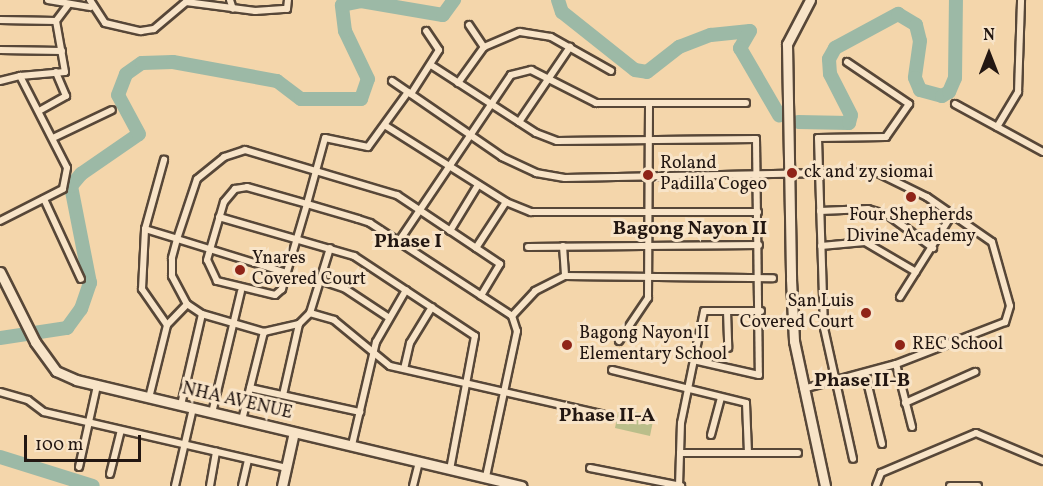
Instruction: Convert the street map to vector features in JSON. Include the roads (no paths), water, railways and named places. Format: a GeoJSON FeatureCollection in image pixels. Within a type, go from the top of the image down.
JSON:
{"type":"FeatureCollection","features":[{"type":"Feature","properties":{"kind":"street"},"geometry":{"type":"LineString","coordinates":[[48,0],[69,4],[90,3],[105,23],[141,31],[154,29],[186,2],[233,9],[287,9],[288,0]]}},
{"type":"Feature","properties":{"kind":"street"},"geometry":{"type":"LineString","coordinates":[[230,0],[233,9]]}},
{"type":"Feature","properties":{"kind":"street"},"geometry":{"type":"LineString","coordinates":[[810,0],[788,44],[794,341],[825,486]]}},
{"type":"Feature","properties":{"kind":"street"},"geometry":{"type":"LineString","coordinates":[[998,126],[1018,92],[1020,0]]}},
{"type":"Feature","properties":{"kind":"street"},"geometry":{"type":"LineString","coordinates":[[0,81],[20,76],[65,72],[56,21],[69,4]]}},
{"type":"Feature","properties":{"kind":"street"},"geometry":{"type":"LineString","coordinates":[[0,20],[56,21]]}},
{"type":"Feature","properties":{"kind":"street"},"geometry":{"type":"LineString","coordinates":[[469,25],[484,47]]}},
{"type":"Feature","properties":{"kind":"street"},"geometry":{"type":"LineString","coordinates":[[426,31],[438,50],[431,65],[386,126],[366,147],[325,138],[307,204],[287,273],[275,295],[241,291],[218,281],[207,260],[219,218],[235,189],[247,187],[307,204],[370,223],[512,316],[517,331],[486,477]]}},
{"type":"Feature","properties":{"kind":"street"},"geometry":{"type":"LineString","coordinates":[[458,83],[484,47],[520,32],[551,37],[610,71]]}},
{"type":"Feature","properties":{"kind":"street"},"geometry":{"type":"LineString","coordinates":[[519,122],[547,77],[570,47]]}},
{"type":"Feature","properties":{"kind":"street"},"geometry":{"type":"LineString","coordinates":[[0,50],[62,51]]}},
{"type":"Feature","properties":{"kind":"street"},"geometry":{"type":"LineString","coordinates":[[600,65],[606,58]]}},
{"type":"Feature","properties":{"kind":"street"},"geometry":{"type":"LineString","coordinates":[[847,62],[909,104],[886,137],[818,138],[824,328],[853,459]]}},
{"type":"Feature","properties":{"kind":"street"},"geometry":{"type":"LineString","coordinates":[[431,65],[519,122],[557,141],[756,139],[762,278],[759,375],[697,361]]}},
{"type":"Feature","properties":{"kind":"street"},"geometry":{"type":"LineString","coordinates":[[399,241],[488,103],[511,75],[531,70],[596,104],[746,104]]}},
{"type":"Feature","properties":{"kind":"street"},"geometry":{"type":"LineString","coordinates":[[39,111],[66,96],[56,72]]}},
{"type":"Feature","properties":{"kind":"street"},"geometry":{"type":"LineString","coordinates":[[0,222],[63,189],[67,168],[20,76]]}},
{"type":"Feature","properties":{"kind":"street"},"geometry":{"type":"LineString","coordinates":[[392,81],[469,134],[536,173],[650,178],[889,175],[953,213],[992,242],[1010,315],[1005,322],[896,364],[803,389]]}},
{"type":"Feature","properties":{"kind":"street"},"geometry":{"type":"LineString","coordinates":[[619,341],[648,297],[650,278],[649,104]]}},
{"type":"Feature","properties":{"kind":"street"},"geometry":{"type":"LineString","coordinates":[[955,104],[1043,152]]}},
{"type":"Feature","properties":{"kind":"street"},"geometry":{"type":"LineString","coordinates":[[53,138],[112,110]]}},
{"type":"Feature","properties":{"kind":"street"},"geometry":{"type":"LineString","coordinates":[[386,126],[506,202],[547,215],[758,212]]}},
{"type":"Feature","properties":{"kind":"street"},"geometry":{"type":"LineString","coordinates":[[330,249],[310,313],[299,324],[264,332],[202,315],[187,304],[172,276],[177,239],[192,188],[224,157],[245,150],[378,186],[419,210],[500,264],[482,296]]}},
{"type":"Feature","properties":{"kind":"street"},"geometry":{"type":"LineString","coordinates":[[164,160],[145,229],[142,289],[167,325]]}},
{"type":"Feature","properties":{"kind":"street"},"geometry":{"type":"LineString","coordinates":[[450,231],[478,185]]}},
{"type":"Feature","properties":{"kind":"street"},"geometry":{"type":"LineString","coordinates":[[44,199],[81,279]]}},
{"type":"Feature","properties":{"kind":"street"},"geometry":{"type":"LineString","coordinates":[[476,248],[506,202]]}},
{"type":"Feature","properties":{"kind":"street"},"geometry":{"type":"LineString","coordinates":[[820,211],[868,209],[888,215],[933,248]]}},
{"type":"Feature","properties":{"kind":"street"},"geometry":{"type":"LineString","coordinates":[[900,297],[953,213]]}},
{"type":"Feature","properties":{"kind":"street"},"geometry":{"type":"LineString","coordinates":[[219,218],[354,256],[477,338],[450,469]]}},
{"type":"Feature","properties":{"kind":"street"},"geometry":{"type":"LineString","coordinates":[[145,229],[287,273]]}},
{"type":"Feature","properties":{"kind":"street"},"geometry":{"type":"LineString","coordinates":[[821,246],[865,242],[916,272]]}},
{"type":"Feature","properties":{"kind":"street"},"geometry":{"type":"LineString","coordinates":[[528,247],[759,245]]}},
{"type":"Feature","properties":{"kind":"street"},"geometry":{"type":"LineString","coordinates":[[563,246],[565,276]]}},
{"type":"Feature","properties":{"kind":"street","name":"NHA AVENUE"},"geometry":{"type":"LineString","coordinates":[[0,272],[35,342],[56,371],[97,386],[522,486]]}},
{"type":"Feature","properties":{"kind":"street"},"geometry":{"type":"LineString","coordinates":[[512,316],[535,291],[565,276],[773,278]]}},
{"type":"Feature","properties":{"kind":"street"},"geometry":{"type":"LineString","coordinates":[[322,280],[344,288],[388,317]]}},
{"type":"Feature","properties":{"kind":"street"},"geometry":{"type":"LineString","coordinates":[[352,445],[375,348],[388,317],[406,290]]}},
{"type":"Feature","properties":{"kind":"street"},"geometry":{"type":"LineString","coordinates":[[212,413],[231,324],[241,291]]}},
{"type":"Feature","properties":{"kind":"street"},"geometry":{"type":"LineString","coordinates":[[149,398],[167,325],[187,304]]}},
{"type":"Feature","properties":{"kind":"street"},"geometry":{"type":"LineString","coordinates":[[404,369],[410,343],[432,306]]}},
{"type":"Feature","properties":{"kind":"street"},"geometry":{"type":"LineString","coordinates":[[590,468],[680,486],[680,453],[704,311],[761,311]]}},
{"type":"Feature","properties":{"kind":"street"},"geometry":{"type":"LineString","coordinates":[[727,311],[728,348]]}},
{"type":"Feature","properties":{"kind":"street"},"geometry":{"type":"LineString","coordinates":[[310,313],[334,320],[375,348],[386,363],[602,414]]}},
{"type":"Feature","properties":{"kind":"street"},"geometry":{"type":"LineString","coordinates":[[181,405],[202,315]]}},
{"type":"Feature","properties":{"kind":"street"},"geometry":{"type":"LineString","coordinates":[[283,395],[299,324]]}},
{"type":"Feature","properties":{"kind":"street"},"geometry":{"type":"LineString","coordinates":[[242,420],[264,332]]}},
{"type":"Feature","properties":{"kind":"street"},"geometry":{"type":"LineString","coordinates":[[896,364],[912,428]]}},
{"type":"Feature","properties":{"kind":"street"},"geometry":{"type":"LineString","coordinates":[[612,370],[690,392],[746,403],[748,453]]}},
{"type":"Feature","properties":{"kind":"street"},"geometry":{"type":"LineString","coordinates":[[906,403],[975,372]]}},
{"type":"Feature","properties":{"kind":"street"},"geometry":{"type":"LineString","coordinates":[[865,373],[882,444]]}},
{"type":"Feature","properties":{"kind":"street"},"geometry":{"type":"LineString","coordinates":[[79,467],[97,386]]}},
{"type":"Feature","properties":{"kind":"street"},"geometry":{"type":"LineString","coordinates":[[250,388],[360,412]]}},
{"type":"Feature","properties":{"kind":"street"},"geometry":{"type":"LineString","coordinates":[[0,392],[28,400],[44,412],[286,468]]}},
{"type":"Feature","properties":{"kind":"street"},"geometry":{"type":"LineString","coordinates":[[711,435],[721,398]]}},
{"type":"Feature","properties":{"kind":"street"},"geometry":{"type":"LineString","coordinates":[[175,486],[194,408]]}},
{"type":"Feature","properties":{"kind":"street"},"geometry":{"type":"LineString","coordinates":[[110,474],[121,430]]}},
{"type":"Feature","properties":{"kind":"street"},"geometry":{"type":"LineString","coordinates":[[282,486],[294,432]]}},
{"type":"Feature","properties":{"kind":"street"},"geometry":{"type":"LineString","coordinates":[[876,486],[881,473],[976,433],[1043,461]]}},
{"type":"Feature","properties":{"kind":"street"},"geometry":{"type":"LineString","coordinates":[[210,486],[216,452]]}},
{"type":"Feature","properties":{"kind":"street"},"geometry":{"type":"LineString","coordinates":[[680,453],[798,453]]}},
{"type":"Feature","properties":{"kind":"street"},"geometry":{"type":"LineString","coordinates":[[242,486],[248,459]]}},
{"type":"Feature","properties":{"kind":"street"},"geometry":{"type":"LineString","coordinates":[[413,486],[419,462]]}},
{"type":"Feature","properties":{"kind":"street"},"geometry":{"type":"LineString","coordinates":[[950,486],[978,486]]}},
{"type":"Feature","properties":{"kind":"waterway"},"geometry":{"type":"LineString","coordinates":[[0,338],[67,328],[81,309],[90,283],[71,186],[81,174],[139,134],[118,95],[126,74],[142,63],[173,62],[277,81],[301,99],[361,99],[368,79],[345,31],[342,5],[361,1],[443,15],[454,0]]}},
{"type":"Feature","properties":{"kind":"waterway"},"geometry":{"type":"LineString","coordinates":[[558,0],[562,12],[635,70],[647,72],[679,47],[711,35],[750,31],[740,48],[779,115]]}},
{"type":"Feature","properties":{"kind":"waterway"},"geometry":{"type":"LineString","coordinates":[[798,122],[849,123],[851,115],[830,74],[829,59],[835,48],[898,14],[916,25],[920,41],[915,78],[920,90],[942,96],[949,92],[955,78],[956,0]]}},
{"type":"Feature","properties":{"kind":"waterway"},"geometry":{"type":"LineString","coordinates":[[0,457],[93,486]]}},
{"type":"Feature","properties":{"kind":"place","name":"ck and zy siomai"},"geometry":{"type":"Point","coordinates":[792,173]}},
{"type":"Feature","properties":{"kind":"place","name":"Roland Padilla Cogeo"},"geometry":{"type":"Point","coordinates":[648,175]}},
{"type":"Feature","properties":{"kind":"place","name":"Four Shepherds Divine Academy"},"geometry":{"type":"Point","coordinates":[911,197]}},
{"type":"Feature","properties":{"kind":"place","name":"Ynares Covered Court"},"geometry":{"type":"Point","coordinates":[240,270]}},
{"type":"Feature","properties":{"kind":"place","name":"San Luis Covered Court"},"geometry":{"type":"Point","coordinates":[866,313]}},
{"type":"Feature","properties":{"kind":"place","name":"Bagong Nayon II Elementary School"},"geometry":{"type":"Point","coordinates":[567,345]}},
{"type":"Feature","properties":{"kind":"place","name":"REC School"},"geometry":{"type":"Point","coordinates":[900,345]}},
{"type":"Feature","properties":{"kind":"district","name":"Bagong Nayon II"},"geometry":{"type":"Point","coordinates":[690,229]}},
{"type":"Feature","properties":{"kind":"district","name":"Phase I"},"geometry":{"type":"Point","coordinates":[408,242]}},
{"type":"Feature","properties":{"kind":"district","name":"Phase II-B"},"geometry":{"type":"Point","coordinates":[862,381]}},
{"type":"Feature","properties":{"kind":"district","name":"Phase II-A"},"geometry":{"type":"Point","coordinates":[607,416]}}]}
